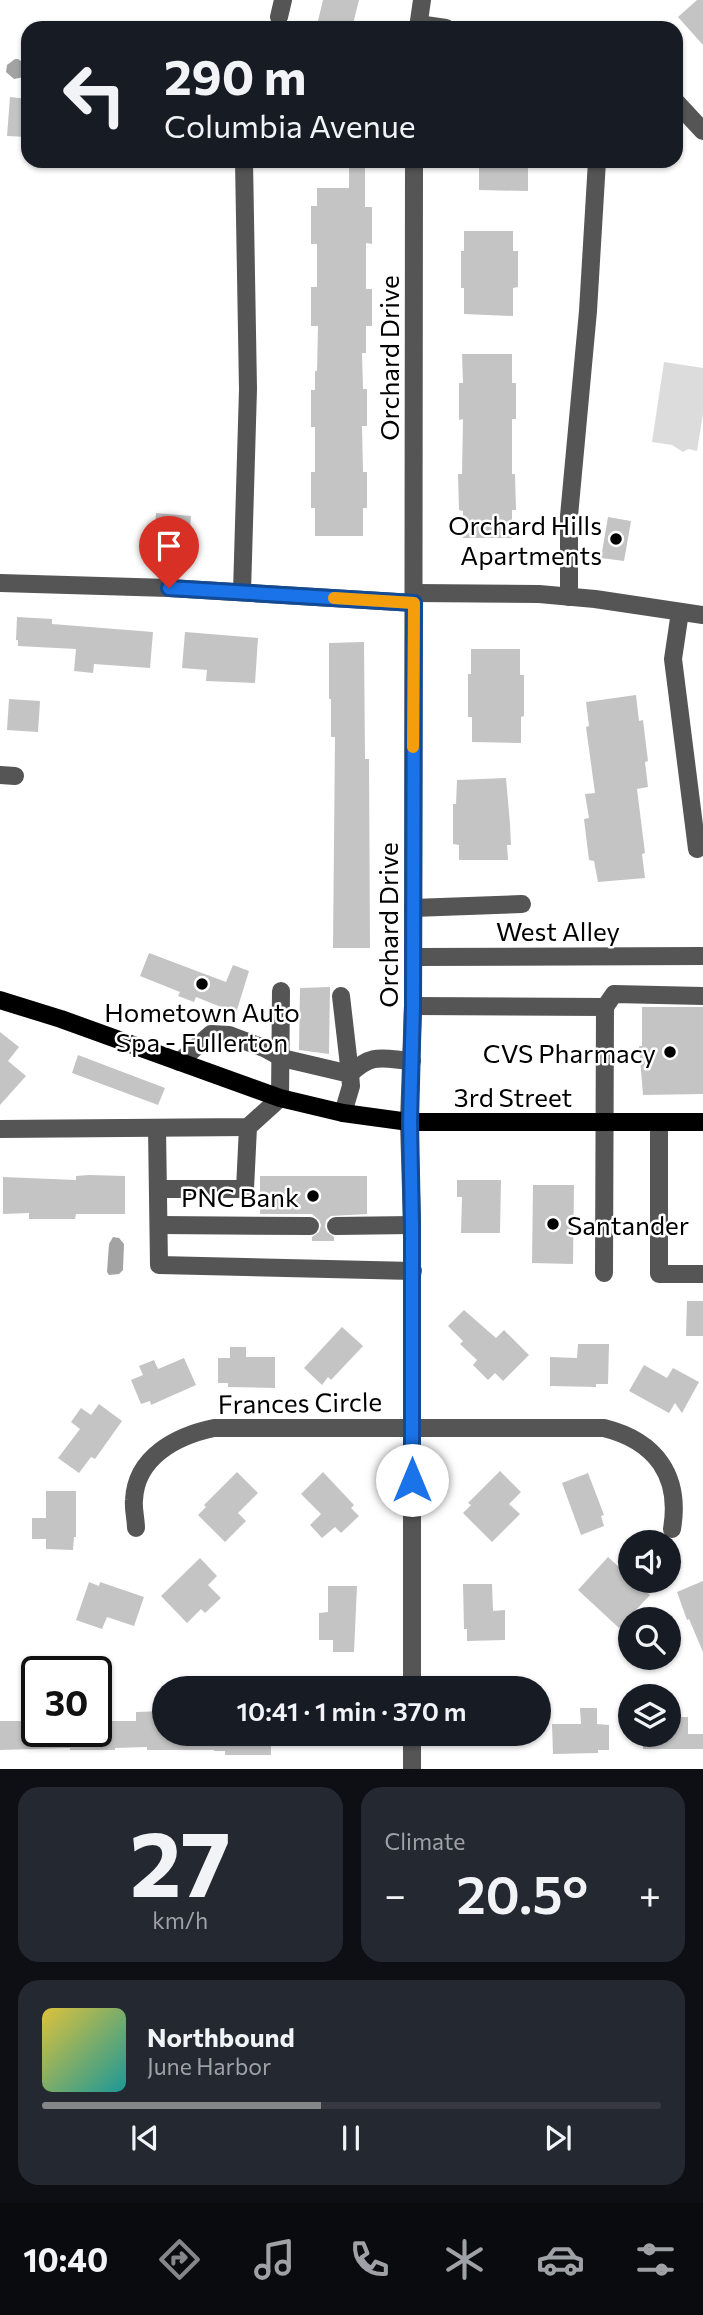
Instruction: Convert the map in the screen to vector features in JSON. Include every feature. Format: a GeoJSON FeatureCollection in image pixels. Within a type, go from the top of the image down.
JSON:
{"type":"FeatureCollection","features":[{"type":"Feature","properties":{"kind":"main road","name":"3rd Street"},"geometry":{"type":"LineString","coordinates":[[0,1000],[61,1019],[280,1098],[343,1113],[410,1122],[703,1122]]}},
{"type":"Feature","properties":{"kind":"street"},"geometry":{"type":"LineString","coordinates":[[419,21],[422,0]]}},
{"type":"Feature","properties":{"kind":"street"},"geometry":{"type":"LineString","coordinates":[[683,110],[703,131]]}},
{"type":"Feature","properties":{"kind":"street"},"geometry":{"type":"LineString","coordinates":[[242,593],[248,389],[244,168]]}},
{"type":"Feature","properties":{"kind":"street","name":"Orchard Drive"},"geometry":{"type":"LineString","coordinates":[[412,1676],[410,1122],[413,1006],[414,168]]}},
{"type":"Feature","properties":{"kind":"street"},"geometry":{"type":"LineString","coordinates":[[569,597],[569,516],[588,312],[597,168]]}},
{"type":"Feature","properties":{"kind":"street"},"geometry":{"type":"LineString","coordinates":[[0,583],[414,598],[539,594],[703,615]]}},
{"type":"Feature","properties":{"kind":"street"},"geometry":{"type":"LineString","coordinates":[[680,612],[673,659],[697,849]]}},
{"type":"Feature","properties":{"kind":"street"},"geometry":{"type":"LineString","coordinates":[[413,908],[522,904]]}},
{"type":"Feature","properties":{"kind":"street","name":"West Alley"},"geometry":{"type":"LineString","coordinates":[[413,957],[703,956]]}},
{"type":"Feature","properties":{"kind":"street"},"geometry":{"type":"LineString","coordinates":[[0,1129],[248,1126],[280,1098],[281,991]]}},
{"type":"Feature","properties":{"kind":"street"},"geometry":{"type":"LineString","coordinates":[[604,1273],[605,1007],[614,994],[703,996]]}},
{"type":"Feature","properties":{"kind":"street"},"geometry":{"type":"LineString","coordinates":[[341,996],[351,1086],[343,1113]]}},
{"type":"Feature","properties":{"kind":"street"},"geometry":{"type":"LineString","coordinates":[[413,1006],[605,1007]]}},
{"type":"Feature","properties":{"kind":"street"},"geometry":{"type":"LineString","coordinates":[[179,1062],[211,1034],[229,1035],[282,1058],[350,1074]]}},
{"type":"Feature","properties":{"kind":"street"},"geometry":{"type":"LineString","coordinates":[[350,1074],[363,1062],[373,1058],[412,1061]]}},
{"type":"Feature","properties":{"kind":"street"},"geometry":{"type":"LineString","coordinates":[[659,1122],[659,1274],[703,1274]]}},
{"type":"Feature","properties":{"kind":"street"},"geometry":{"type":"LineString","coordinates":[[158,1189],[244,1189],[248,1126]]}},
{"type":"Feature","properties":{"kind":"street"},"geometry":{"type":"LineString","coordinates":[[157,1128],[159,1265],[412,1271]]}},
{"type":"Feature","properties":{"kind":"street"},"geometry":{"type":"LineString","coordinates":[[159,1225],[310,1226]]}},
{"type":"Feature","properties":{"kind":"street"},"geometry":{"type":"LineString","coordinates":[[336,1226],[412,1225]]}},
{"type":"Feature","properties":{"kind":"street","name":"Frances Circle"},"geometry":{"type":"LineString","coordinates":[[136,1528],[134,1500],[145,1466],[157,1452],[191,1432],[214,1428],[604,1428],[623,1433],[642,1443],[656,1457],[668,1475],[673,1493],[675,1512],[672,1529]]}},
{"type":"Feature","properties":{"kind":"street"},"geometry":{"type":"LineString","coordinates":[[412,1746],[412,1769]]}},
{"type":"Feature","properties":{"kind":"shaded area"},"geometry":{"type":"Polygon","coordinates":[[[15,59],[21,61],[21,78],[14,79],[6,72],[7,65],[15,59]]]}},
{"type":"Feature","properties":{"kind":"shaded area"},"geometry":{"type":"Polygon","coordinates":[[[664,362],[703,368],[703,414],[697,451],[688,449],[683,452],[672,445],[652,442],[664,362]]]}},
{"type":"Feature","properties":{"kind":"shaded area"},"geometry":{"type":"Polygon","coordinates":[[[113,1237],[119,1238],[124,1244],[123,1270],[119,1274],[109,1275],[109,1244],[113,1237]]]}},
{"type":"Feature","properties":{"kind":"building"},"geometry":{"type":"Polygon","coordinates":[[[323,0],[359,0],[354,21],[318,21],[323,0]]]}},
{"type":"Feature","properties":{"kind":"building"},"geometry":{"type":"Polygon","coordinates":[[[697,0],[703,0],[703,45],[683,21],[678,17],[697,0]]]}},
{"type":"Feature","properties":{"kind":"building"},"geometry":{"type":"Polygon","coordinates":[[[10,97],[21,98],[21,137],[7,136],[10,97]]]}},
{"type":"Feature","properties":{"kind":"building"},"geometry":{"type":"Polygon","coordinates":[[[349,168],[365,168],[365,207],[372,207],[372,244],[366,243],[366,289],[372,289],[372,326],[366,326],[366,353],[362,353],[363,389],[367,389],[367,426],[362,426],[363,472],[367,472],[367,508],[363,508],[363,536],[315,536],[315,508],[311,508],[311,472],[315,472],[315,427],[311,427],[311,390],[315,390],[318,326],[311,326],[311,287],[317,287],[317,244],[311,244],[311,206],[317,206],[317,188],[349,188],[349,168]]]}},
{"type":"Feature","properties":{"kind":"building"},"geometry":{"type":"Polygon","coordinates":[[[479,168],[528,168],[528,191],[479,190],[479,168]]]}},
{"type":"Feature","properties":{"kind":"building"},"geometry":{"type":"Polygon","coordinates":[[[464,231],[513,231],[513,251],[518,251],[518,287],[513,288],[513,316],[464,314],[461,251],[464,251],[464,231]]]}},
{"type":"Feature","properties":{"kind":"building"},"geometry":{"type":"Polygon","coordinates":[[[462,354],[512,354],[512,383],[516,383],[516,419],[512,419],[512,474],[515,474],[516,510],[512,510],[512,538],[463,538],[463,511],[459,510],[458,474],[462,474],[463,419],[459,420],[459,383],[463,383],[462,354]]]}},
{"type":"Feature","properties":{"kind":"building"},"geometry":{"type":"Polygon","coordinates":[[[156,513],[191,516],[189,543],[154,540],[156,513]]]}},
{"type":"Feature","properties":{"kind":"building","name":"Orchard Hills Apartments"},"geometry":{"type":"Polygon","coordinates":[[[608,517],[631,521],[624,561],[601,558],[608,517]]]}},
{"type":"Feature","properties":{"kind":"building"},"geometry":{"type":"Polygon","coordinates":[[[17,617],[52,619],[52,624],[153,632],[150,668],[94,664],[93,673],[74,671],[76,649],[18,646],[17,617]]]}},
{"type":"Feature","properties":{"kind":"building"},"geometry":{"type":"Polygon","coordinates":[[[185,632],[258,638],[255,683],[206,681],[207,670],[182,668],[185,632]]]}},
{"type":"Feature","properties":{"kind":"building"},"geometry":{"type":"Polygon","coordinates":[[[364,642],[365,759],[369,759],[370,948],[333,948],[335,737],[331,737],[329,643],[364,642]]]}},
{"type":"Feature","properties":{"kind":"building"},"geometry":{"type":"Polygon","coordinates":[[[471,649],[520,649],[520,675],[524,675],[521,743],[472,742],[472,717],[468,717],[471,649]]]}},
{"type":"Feature","properties":{"kind":"building"},"geometry":{"type":"Polygon","coordinates":[[[636,695],[639,721],[643,720],[648,761],[645,762],[648,787],[637,789],[645,853],[642,854],[645,878],[598,882],[594,861],[589,860],[584,819],[589,818],[585,794],[595,793],[586,727],[589,726],[586,702],[636,695]]]}},
{"type":"Feature","properties":{"kind":"building"},"geometry":{"type":"Polygon","coordinates":[[[9,699],[40,701],[38,732],[7,730],[9,699]]]}},
{"type":"Feature","properties":{"kind":"building"},"geometry":{"type":"Polygon","coordinates":[[[506,778],[511,845],[507,845],[508,860],[459,860],[459,845],[453,844],[453,804],[456,804],[457,780],[506,778]]]}},
{"type":"Feature","properties":{"kind":"building","name":"Hometown Auto Spa - Fullerton"},"geometry":{"type":"Polygon","coordinates":[[[149,953],[226,982],[233,965],[249,971],[236,1013],[196,997],[194,1002],[178,996],[180,992],[140,976],[149,953]]]}},
{"type":"Feature","properties":{"kind":"building"},"geometry":{"type":"Polygon","coordinates":[[[330,987],[329,1054],[299,1050],[300,988],[330,987]]]}},
{"type":"Feature","properties":{"kind":"building","name":"CVS Pharmacy"},"geometry":{"type":"Polygon","coordinates":[[[642,1007],[703,1007],[703,1094],[643,1095],[639,1046],[642,1046],[642,1007]]]}},
{"type":"Feature","properties":{"kind":"building"},"geometry":{"type":"Polygon","coordinates":[[[0,1032],[19,1047],[8,1061],[26,1076],[0,1105],[0,1032]]]}},
{"type":"Feature","properties":{"kind":"building"},"geometry":{"type":"Polygon","coordinates":[[[78,1055],[165,1088],[158,1105],[72,1073],[78,1055]]]}},
{"type":"Feature","properties":{"kind":"building"},"geometry":{"type":"Polygon","coordinates":[[[76,1176],[125,1176],[125,1214],[76,1214],[75,1219],[29,1219],[29,1213],[3,1214],[3,1177],[76,1180],[76,1176]]]}},
{"type":"Feature","properties":{"kind":"building","name":"PNC Bank"},"geometry":{"type":"Polygon","coordinates":[[[260,1176],[367,1176],[367,1214],[331,1216],[326,1220],[325,1227],[334,1237],[334,1241],[312,1241],[321,1225],[312,1214],[260,1214],[260,1176]]]}},
{"type":"Feature","properties":{"kind":"building"},"geometry":{"type":"Polygon","coordinates":[[[457,1180],[501,1180],[500,1233],[461,1233],[462,1197],[457,1197],[457,1180]]]}},
{"type":"Feature","properties":{"kind":"building","name":"Santander"},"geometry":{"type":"Polygon","coordinates":[[[533,1185],[574,1185],[573,1264],[532,1263],[533,1185]]]}},
{"type":"Feature","properties":{"kind":"building"},"geometry":{"type":"Polygon","coordinates":[[[687,1301],[703,1301],[703,1336],[686,1336],[687,1301]]]}},
{"type":"Feature","properties":{"kind":"building"},"geometry":{"type":"Polygon","coordinates":[[[464,1310],[496,1338],[504,1330],[529,1355],[503,1381],[495,1373],[488,1380],[473,1365],[477,1360],[460,1344],[463,1341],[448,1326],[464,1310]]]}},
{"type":"Feature","properties":{"kind":"building"},"geometry":{"type":"Polygon","coordinates":[[[342,1327],[363,1346],[331,1380],[328,1377],[322,1385],[304,1368],[342,1327]]]}},
{"type":"Feature","properties":{"kind":"building"},"geometry":{"type":"Polygon","coordinates":[[[578,1344],[609,1344],[608,1384],[596,1384],[596,1387],[550,1386],[550,1357],[577,1358],[578,1344]]]}},
{"type":"Feature","properties":{"kind":"building"},"geometry":{"type":"Polygon","coordinates":[[[230,1347],[246,1347],[246,1357],[275,1357],[275,1388],[228,1387],[228,1383],[218,1383],[218,1358],[230,1358],[230,1347]]]}},
{"type":"Feature","properties":{"kind":"building"},"geometry":{"type":"Polygon","coordinates":[[[184,1358],[196,1385],[151,1405],[150,1401],[141,1404],[131,1380],[143,1375],[139,1366],[154,1360],[158,1369],[184,1358]]]}},
{"type":"Feature","properties":{"kind":"building"},"geometry":{"type":"Polygon","coordinates":[[[644,1365],[667,1378],[673,1368],[699,1382],[682,1413],[675,1403],[669,1413],[629,1391],[644,1365]]]}},
{"type":"Feature","properties":{"kind":"building"},"geometry":{"type":"Polygon","coordinates":[[[99,1404],[122,1421],[95,1459],[91,1457],[79,1473],[58,1458],[80,1429],[71,1422],[81,1408],[91,1415],[99,1404]]]}},
{"type":"Feature","properties":{"kind":"building"},"geometry":{"type":"Polygon","coordinates":[[[500,1471],[521,1492],[509,1504],[520,1514],[492,1542],[463,1513],[471,1505],[468,1503],[500,1471]]]}},
{"type":"Feature","properties":{"kind":"building"},"geometry":{"type":"Polygon","coordinates":[[[237,1472],[258,1493],[238,1513],[246,1521],[225,1542],[198,1515],[206,1507],[204,1505],[237,1472]]]}},
{"type":"Feature","properties":{"kind":"building"},"geometry":{"type":"Polygon","coordinates":[[[323,1472],[354,1505],[351,1508],[359,1516],[341,1533],[335,1527],[322,1538],[310,1525],[321,1514],[301,1494],[323,1472]]]}},
{"type":"Feature","properties":{"kind":"building"},"geometry":{"type":"Polygon","coordinates":[[[588,1473],[604,1515],[601,1516],[604,1526],[581,1535],[562,1483],[588,1473]]]}},
{"type":"Feature","properties":{"kind":"building"},"geometry":{"type":"Polygon","coordinates":[[[46,1491],[76,1491],[76,1537],[73,1550],[46,1549],[46,1539],[32,1539],[32,1518],[46,1518],[46,1491]]]}},
{"type":"Feature","properties":{"kind":"building"},"geometry":{"type":"Polygon","coordinates":[[[608,1557],[618,1566],[618,1593],[650,1595],[639,1607],[618,1607],[618,1627],[578,1590],[608,1557]]]}},
{"type":"Feature","properties":{"kind":"building"},"geometry":{"type":"Polygon","coordinates":[[[200,1558],[217,1576],[208,1585],[221,1598],[205,1613],[201,1609],[187,1623],[161,1596],[200,1558]]]}},
{"type":"Feature","properties":{"kind":"building"},"geometry":{"type":"Polygon","coordinates":[[[703,1581],[703,1652],[677,1593],[681,1593],[681,1590],[703,1581]]]}},
{"type":"Feature","properties":{"kind":"building"},"geometry":{"type":"Polygon","coordinates":[[[89,1582],[99,1586],[100,1582],[144,1597],[134,1626],[107,1617],[102,1629],[76,1620],[89,1582]]]}},
{"type":"Feature","properties":{"kind":"building"},"geometry":{"type":"Polygon","coordinates":[[[463,1584],[492,1584],[493,1611],[505,1610],[505,1640],[467,1641],[467,1629],[464,1629],[463,1584]]]}},
{"type":"Feature","properties":{"kind":"building"},"geometry":{"type":"Polygon","coordinates":[[[328,1586],[357,1586],[354,1652],[333,1652],[333,1640],[319,1640],[319,1613],[328,1612],[328,1586]]]}},
{"type":"Feature","properties":{"kind":"building"},"geometry":{"type":"Polygon","coordinates":[[[580,1708],[597,1708],[597,1724],[609,1725],[609,1750],[598,1750],[598,1753],[553,1754],[552,1724],[581,1724],[580,1708]]]}},
{"type":"Feature","properties":{"kind":"building"},"geometry":{"type":"Polygon","coordinates":[[[152,1711],[152,1746],[271,1746],[271,1755],[225,1755],[225,1751],[214,1750],[147,1750],[147,1747],[115,1750],[0,1750],[0,1721],[21,1721],[21,1747],[112,1747],[112,1721],[136,1721],[136,1712],[152,1711]]]}},
{"type":"Feature","properties":{"kind":"building"},"geometry":{"type":"Polygon","coordinates":[[[681,1717],[688,1717],[688,1734],[703,1734],[703,1749],[643,1749],[681,1747],[681,1717]]]}},
{"type":"Feature","properties":{"kind":"slow traffic"},"geometry":{"type":"LineString","coordinates":[[334,598],[414,603],[413,747]]}},
{"type":"Feature","properties":{"kind":"place","name":"Orchard Hills Apartments"},"geometry":{"type":"Point","coordinates":[616,539]}},
{"type":"Feature","properties":{"kind":"place","name":"Hometown Auto Spa - Fullerton"},"geometry":{"type":"Point","coordinates":[202,984]}},
{"type":"Feature","properties":{"kind":"place","name":"CVS Pharmacy"},"geometry":{"type":"Point","coordinates":[670,1052]}},
{"type":"Feature","properties":{"kind":"place","name":"PNC Bank"},"geometry":{"type":"Point","coordinates":[313,1196]}},
{"type":"Feature","properties":{"kind":"place","name":"Santander"},"geometry":{"type":"Point","coordinates":[553,1224]}},
{"type":"Feature","properties":{"kind":"route"},"geometry":{"type":"LineString","coordinates":[[169,588],[414,603],[413,1006],[410,1122],[412,1480]]}}]}
